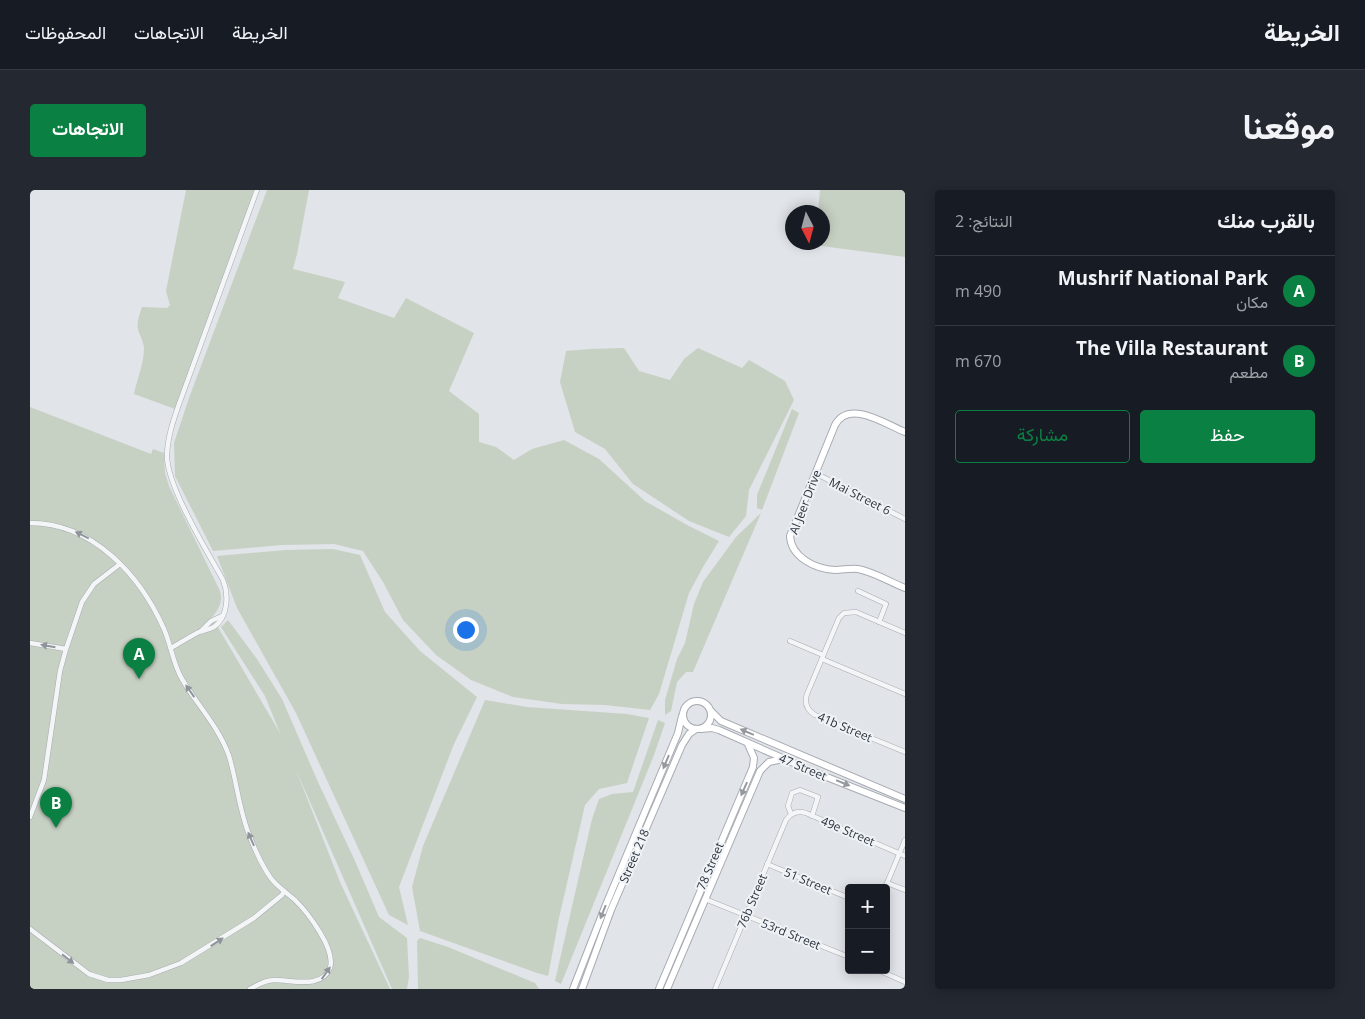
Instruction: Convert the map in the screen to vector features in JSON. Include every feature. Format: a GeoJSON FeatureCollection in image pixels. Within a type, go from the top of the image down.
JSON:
{"type":"FeatureCollection","features":[{"type":"Feature","properties":{"kind":"street"},"geometry":{"type":"LineString","coordinates":[[171,648],[200,631],[214,626],[222,616],[227,601],[225,587],[174,484],[168,464],[168,450],[179,404],[258,190]]}},
{"type":"Feature","properties":{"kind":"street","name":"Al Jeer Drive"},"geometry":{"type":"LineString","coordinates":[[905,434],[855,412],[845,414],[839,419],[792,530],[790,541],[794,551],[802,559],[822,568],[861,570],[905,588]]}},
{"type":"Feature","properties":{"kind":"street","name":"Mai Street 6"},"geometry":{"type":"LineString","coordinates":[[816,473],[905,518]]}},
{"type":"Feature","properties":{"kind":"street"},"geometry":{"type":"LineString","coordinates":[[30,523],[59,526],[82,534],[100,546],[120,564],[151,604],[165,631],[181,677],[225,747],[251,839],[269,875],[302,908],[318,930],[331,954],[331,966],[326,977],[315,984],[272,980],[263,982],[250,989]]}},
{"type":"Feature","properties":{"kind":"street"},"geometry":{"type":"LineString","coordinates":[[30,817],[45,776],[58,682],[66,649],[82,602],[89,589],[98,580],[120,564]]}},
{"type":"Feature","properties":{"kind":"street"},"geometry":{"type":"LineString","coordinates":[[858,591],[886,604],[879,622]]}},
{"type":"Feature","properties":{"kind":"street"},"geometry":{"type":"LineString","coordinates":[[822,657],[839,618],[844,613],[856,612],[905,633]]}},
{"type":"Feature","properties":{"kind":"street"},"geometry":{"type":"LineString","coordinates":[[790,641],[905,694]]}},
{"type":"Feature","properties":{"kind":"street"},"geometry":{"type":"LineString","coordinates":[[30,643],[66,649]]}},
{"type":"Feature","properties":{"kind":"street","name":"41b Street"},"geometry":{"type":"LineString","coordinates":[[822,657],[806,697],[809,711],[905,752]]}},
{"type":"Feature","properties":{"kind":"street"},"geometry":{"type":"LineString","coordinates":[[573,989],[678,733],[682,716],[684,708],[694,701],[703,702],[711,712],[708,724],[699,729],[688,727],[682,716]]}},
{"type":"Feature","properties":{"kind":"street","name":"47 Street"},"geometry":{"type":"LineString","coordinates":[[711,712],[721,721],[905,799]]}},
{"type":"Feature","properties":{"kind":"street","name":"47 Street"},"geometry":{"type":"LineString","coordinates":[[699,729],[715,729],[905,808]]}},
{"type":"Feature","properties":{"kind":"street","name":"Street 218"},"geometry":{"type":"LineString","coordinates":[[582,989],[612,910],[682,745],[686,738],[699,729]]}},
{"type":"Feature","properties":{"kind":"street","name":"78 Street"},"geometry":{"type":"LineString","coordinates":[[659,989],[753,767],[754,758],[748,744]]}},
{"type":"Feature","properties":{"kind":"street","name":"78 Street"},"geometry":{"type":"LineString","coordinates":[[667,989],[760,771],[769,762],[783,758]]}},
{"type":"Feature","properties":{"kind":"street","name":"76b Street"},"geometry":{"type":"LineString","coordinates":[[715,989],[786,820],[791,814],[788,806],[792,793],[800,790],[818,797],[812,816]]}},
{"type":"Feature","properties":{"kind":"street","name":"49e Street"},"geometry":{"type":"LineString","coordinates":[[791,814],[800,812],[812,816],[905,856]]}},
{"type":"Feature","properties":{"kind":"street"},"geometry":{"type":"LineString","coordinates":[[886,884],[905,840]]}},
{"type":"Feature","properties":{"kind":"street","name":"51 Street"},"geometry":{"type":"LineString","coordinates":[[767,864],[845,896]]}},
{"type":"Feature","properties":{"kind":"street"},"geometry":{"type":"LineString","coordinates":[[890,886],[905,890]]}},
{"type":"Feature","properties":{"kind":"street"},"geometry":{"type":"LineString","coordinates":[[30,929],[83,971],[95,977],[114,980],[138,977],[171,968],[191,958],[260,914],[282,895],[284,891]]}},
{"type":"Feature","properties":{"kind":"street","name":"53rd Street"},"geometry":{"type":"LineString","coordinates":[[705,899],[845,955]]}},
{"type":"Feature","properties":{"kind":"street"},"geometry":{"type":"LineString","coordinates":[[693,927],[690,924],[694,906]]}},
{"type":"Feature","properties":{"kind":"street"},"geometry":{"type":"LineString","coordinates":[[670,982],[679,953],[676,949]]}},
{"type":"Feature","properties":{"kind":"street"},"geometry":{"type":"LineString","coordinates":[[887,974],[905,982]]}},
{"type":"Feature","properties":{"kind":"green space"},"geometry":{"type":"Polygon","coordinates":[[[186,190],[256,190],[175,409],[134,394],[144,354],[144,345],[138,329],[138,319],[142,307],[167,308],[170,305],[166,291],[186,190]]]}},
{"type":"Feature","properties":{"kind":"green space"},"geometry":{"type":"Polygon","coordinates":[[[267,190],[309,190],[293,269],[345,282],[338,298],[394,318],[406,298],[474,333],[449,391],[479,414],[479,442],[496,447],[514,460],[532,449],[564,440],[599,459],[645,501],[719,541],[689,593],[659,694],[650,710],[605,705],[562,704],[513,697],[471,680],[436,655],[403,620],[383,582],[363,551],[334,544],[282,545],[213,551],[175,476],[174,443],[267,190]]]}},
{"type":"Feature","properties":{"kind":"green space"},"geometry":{"type":"Polygon","coordinates":[[[820,190],[905,190],[905,257],[830,247],[830,205],[819,205],[820,190]]]}},
{"type":"Feature","properties":{"kind":"green space"},"geometry":{"type":"Polygon","coordinates":[[[624,348],[639,371],[670,380],[684,359],[698,348],[742,368],[749,360],[785,381],[794,400],[749,490],[746,516],[729,537],[689,521],[633,484],[605,449],[575,432],[560,382],[566,351],[624,348]]]}},
{"type":"Feature","properties":{"kind":"green space"},"geometry":{"type":"Polygon","coordinates":[[[30,407],[151,454],[153,449],[164,453],[165,473],[169,486],[220,591],[220,605],[212,617],[280,733],[265,696],[221,627],[228,620],[257,659],[282,699],[379,917],[407,938],[409,977],[407,989],[392,989],[296,770],[340,882],[390,989],[30,989],[30,407]]]}},
{"type":"Feature","properties":{"kind":"green space"},"geometry":{"type":"Polygon","coordinates":[[[792,409],[799,413],[762,510],[757,508],[757,495],[792,409]]]}},
{"type":"Feature","properties":{"kind":"green space"},"geometry":{"type":"Polygon","coordinates":[[[761,513],[693,672],[686,672],[677,682],[671,711],[665,715],[665,700],[677,659],[685,643],[694,604],[703,582],[736,537],[761,513]]]}},
{"type":"Feature","properties":{"kind":"green space"},"geometry":{"type":"Polygon","coordinates":[[[333,549],[360,555],[385,612],[420,651],[477,697],[454,744],[399,887],[408,925],[389,915],[296,713],[237,608],[217,556],[286,550],[333,549]]]}},
{"type":"Feature","properties":{"kind":"green space"},"geometry":{"type":"Polygon","coordinates":[[[485,700],[527,707],[627,714],[649,718],[627,783],[599,789],[585,805],[559,918],[548,976],[420,931],[412,887],[423,846],[485,700]]]}},
{"type":"Feature","properties":{"kind":"green space"},"geometry":{"type":"Polygon","coordinates":[[[658,720],[665,723],[654,755],[561,984],[555,981],[592,819],[599,799],[612,794],[633,792],[658,720]]]}},
{"type":"Feature","properties":{"kind":"green space"},"geometry":{"type":"Polygon","coordinates":[[[420,938],[448,947],[535,983],[539,989],[418,989],[417,941],[420,938]]]}},
{"type":"Feature","properties":{"kind":"place","name":"Mushrif National Park"},"geometry":{"type":"Point","coordinates":[139,679]}},
{"type":"Feature","properties":{"kind":"place","name":"The Villa Restaurant"},"geometry":{"type":"Point","coordinates":[56,828]}}]}
